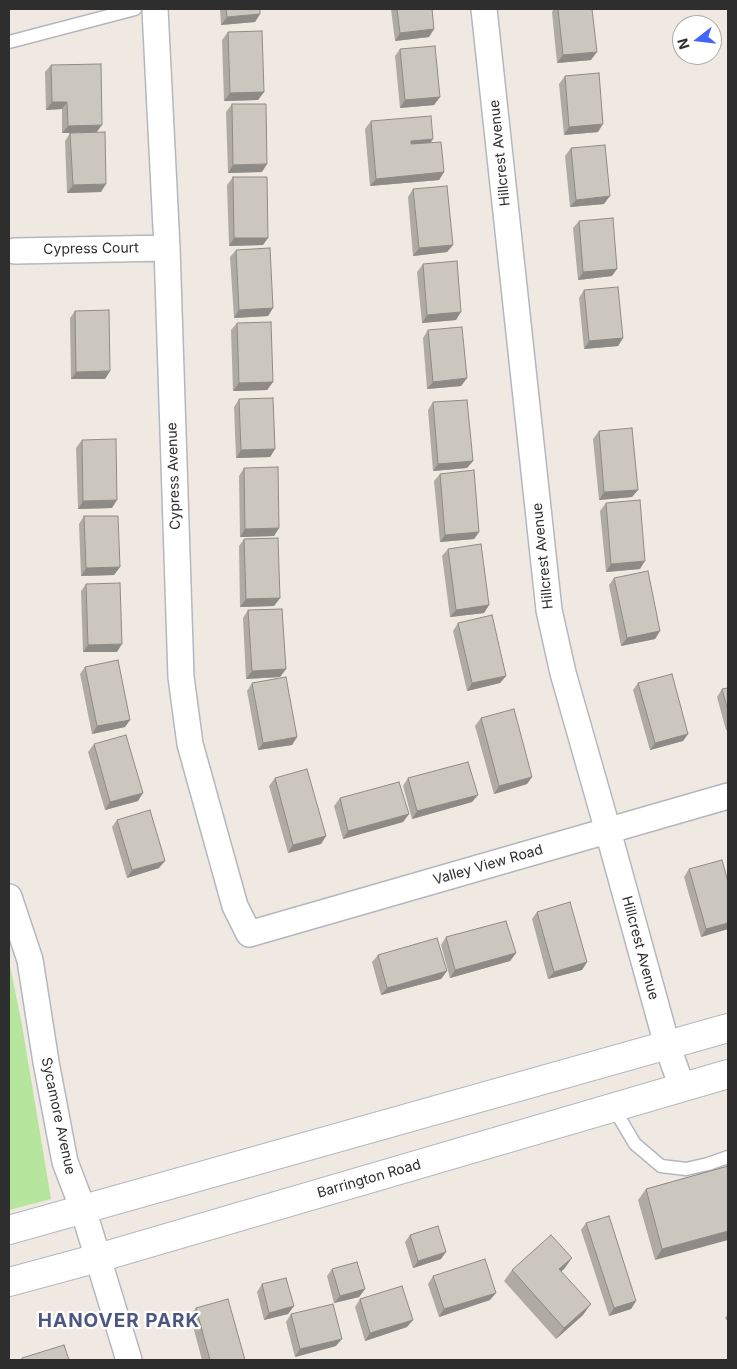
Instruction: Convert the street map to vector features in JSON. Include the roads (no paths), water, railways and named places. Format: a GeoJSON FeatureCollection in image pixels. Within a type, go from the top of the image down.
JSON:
{"type":"FeatureCollection","features":[{"type":"Feature","properties":{"kind":"main road"},"geometry":{"type":"LineString","coordinates":[[9,1230],[728,1028]]}},
{"type":"Feature","properties":{"kind":"main road","name":"Barrington Road"},"geometry":{"type":"LineString","coordinates":[[9,1282],[98,1258],[728,1074]]}},
{"type":"Feature","properties":{"kind":"street","name":"Cypress Avenue"},"geometry":{"type":"LineString","coordinates":[[155,9],[167,248],[181,677],[185,715],[192,752],[235,906],[249,934]]}},
{"type":"Feature","properties":{"kind":"street","name":"Hillcrest Avenue"},"geometry":{"type":"LineString","coordinates":[[484,9],[549,610],[563,673],[667,1045],[682,1087]]}},
{"type":"Feature","properties":{"kind":"street","name":"Cypress Court"},"geometry":{"type":"LineString","coordinates":[[15,251],[167,248]]}},
{"type":"Feature","properties":{"kind":"street","name":"Valley View Road"},"geometry":{"type":"LineString","coordinates":[[249,934],[728,796]]}},
{"type":"Feature","properties":{"kind":"street","name":"Sycamore Avenue"},"geometry":{"type":"LineString","coordinates":[[9,897],[30,960],[46,1062],[65,1162],[83,1209],[129,1360]]}},
{"type":"Feature","properties":{"kind":"lane"},"geometry":{"type":"LineString","coordinates":[[9,42],[135,9]]}},
{"type":"Feature","properties":{"kind":"lane"},"geometry":{"type":"LineString","coordinates":[[613,1107],[634,1144],[660,1166],[686,1169],[728,1157]]}},
{"type":"Feature","properties":{"kind":"district","name":"HANOVER PARK"},"geometry":{"type":"Point","coordinates":[119,1321]}}]}
